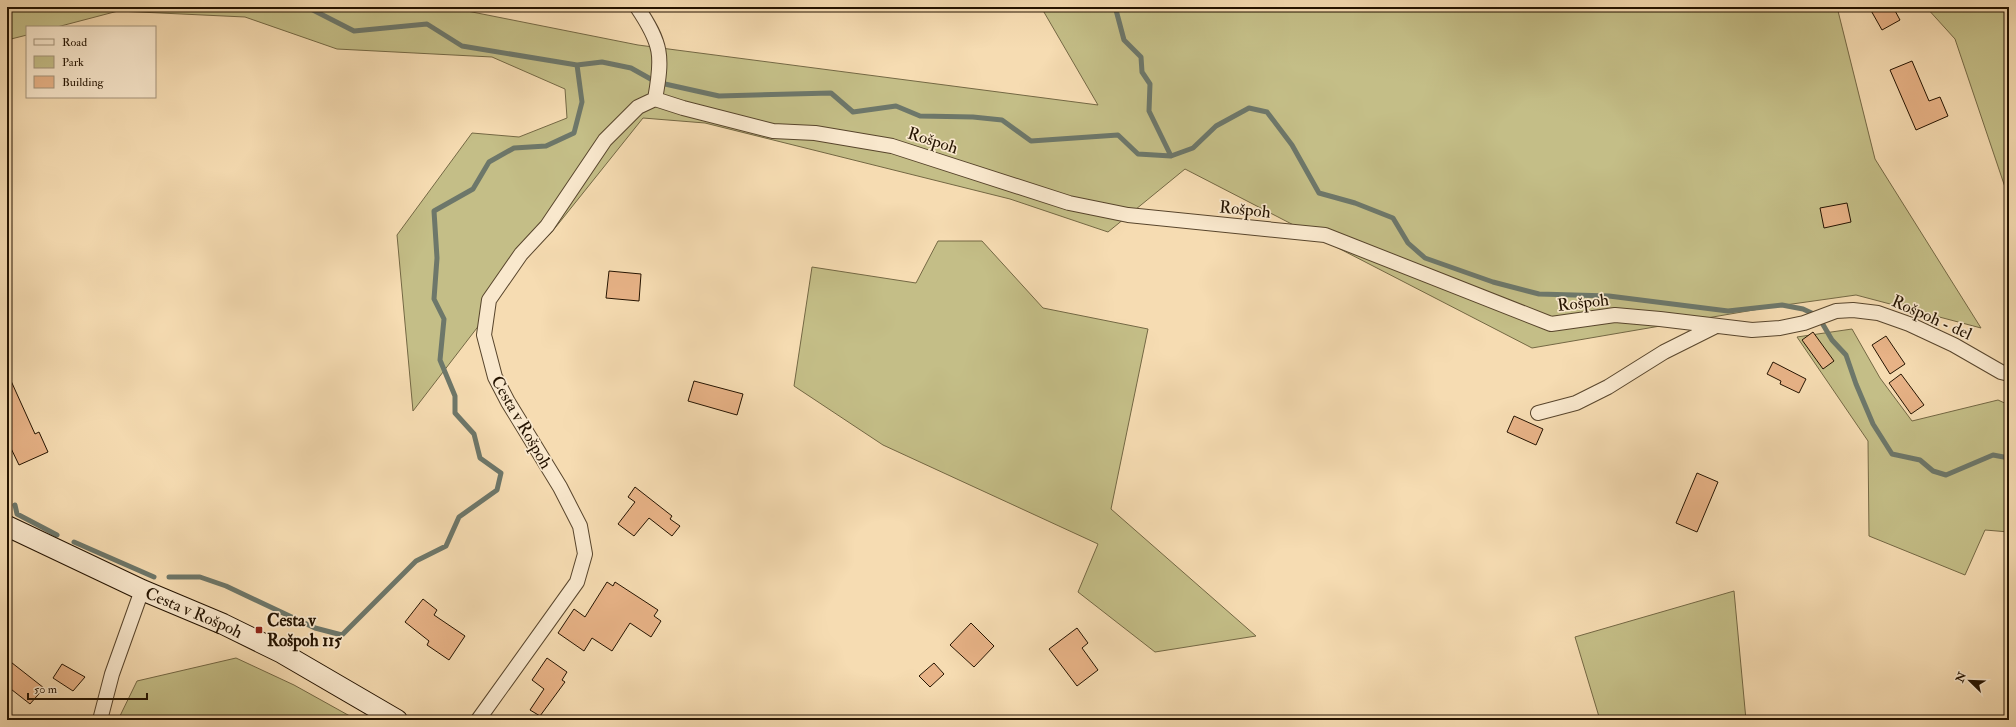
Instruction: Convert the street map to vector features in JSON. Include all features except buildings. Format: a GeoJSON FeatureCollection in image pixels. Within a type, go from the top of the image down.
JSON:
{"type":"FeatureCollection","features":[{"type":"Feature","properties":{"kind":"street"},"geometry":{"type":"LineString","coordinates":[[637,7],[659,45],[660,70],[656,93]]}},
{"type":"Feature","properties":{"kind":"street","name":"Rošpoh"},"geometry":{"type":"LineString","coordinates":[[656,93],[683,108],[773,131],[815,133],[892,146],[1069,203],[1128,216],[1325,235],[1551,324],[1614,315],[1752,330],[1780,328],[1804,323],[1836,311]]}},
{"type":"Feature","properties":{"kind":"street","name":"Cesta v Rošpoh"},"geometry":{"type":"LineString","coordinates":[[478,720],[577,582],[585,554],[580,526],[495,377],[484,335],[489,300],[521,254],[547,226],[605,140],[638,107],[656,93]]}},
{"type":"Feature","properties":{"kind":"street","name":"Rošpoh - del"},"geometry":{"type":"LineString","coordinates":[[1836,311],[1853,310],[1878,313],[1890,317],[1954,344],[2001,372],[2009,374]]}},
{"type":"Feature","properties":{"kind":"street"},"geometry":{"type":"LineString","coordinates":[[1538,414],[1576,403],[1608,387],[1664,352],[1714,327]]}},
{"type":"Feature","properties":{"kind":"street","name":"Cesta v Rošpoh"},"geometry":{"type":"LineString","coordinates":[[7,526],[142,590],[224,624],[282,653],[397,720]]}},
{"type":"Feature","properties":{"kind":"street"},"geometry":{"type":"LineString","coordinates":[[100,720],[112,674],[142,590]]}},
{"type":"Feature","properties":{"kind":"green space"},"geometry":{"type":"Polygon","coordinates":[[[7,7],[447,7],[638,45],[1098,105],[1041,7],[1839,7],[1838,11],[1875,159],[1981,328],[1856,295],[1771,307],[1532,348],[1185,169],[1108,232],[1010,199],[705,123],[643,118],[551,233],[525,259],[480,324],[413,411],[397,235],[472,133],[519,137],[567,118],[565,89],[492,57],[337,49],[245,17],[118,11],[61,26],[26,26],[26,35],[7,40],[7,7]]]}},
{"type":"Feature","properties":{"kind":"green space"},"geometry":{"type":"Polygon","coordinates":[[[1926,7],[2009,7],[2009,199],[1955,39],[1926,7]]]}},
{"type":"Feature","properties":{"kind":"green space"},"geometry":{"type":"Polygon","coordinates":[[[938,241],[982,241],[1043,308],[1148,329],[1111,509],[1256,636],[1155,652],[1078,592],[1098,544],[883,445],[794,386],[812,267],[916,283],[938,241]]]}},
{"type":"Feature","properties":{"kind":"green space"},"geometry":{"type":"Polygon","coordinates":[[[1852,329],[1880,378],[1912,421],[1998,400],[2009,405],[2009,532],[1985,530],[1965,575],[1869,536],[1868,441],[1797,337],[1852,329]]]}},
{"type":"Feature","properties":{"kind":"green space"},"geometry":{"type":"Polygon","coordinates":[[[1734,591],[1746,720],[1600,720],[1575,637],[1734,591]]]}},
{"type":"Feature","properties":{"kind":"green space"},"geometry":{"type":"Polygon","coordinates":[[[236,658],[294,685],[357,720],[118,720],[137,681],[236,658]]]}},
{"type":"Feature","properties":{"kind":"waterway"},"geometry":{"type":"LineString","coordinates":[[307,7],[354,31],[427,24],[462,46],[577,65],[602,62],[631,68],[656,82],[719,96],[831,93],[853,112],[896,106],[920,116],[973,117],[1002,120],[1031,141],[1118,135],[1138,154],[1171,156],[1193,148],[1216,126],[1249,108],[1267,112],[1292,145],[1319,193],[1355,203],[1393,218],[1408,243],[1425,258],[1493,282],[1539,294],[1609,296],[1728,311],[1782,305],[1803,309],[1818,316],[1832,340],[1846,355],[1856,384],[1873,424],[1892,454],[1920,460],[1933,471],[1946,475],[1993,455],[2009,458]]}},
{"type":"Feature","properties":{"kind":"waterway"},"geometry":{"type":"LineString","coordinates":[[1112,7],[1116,10],[1124,40],[1141,57],[1142,72],[1150,84],[1149,111],[1171,156]]}},
{"type":"Feature","properties":{"kind":"waterway"},"geometry":{"type":"LineString","coordinates":[[169,577],[200,577],[226,586],[315,628],[342,635],[416,561],[446,546],[459,517],[497,490],[501,473],[480,458],[474,434],[455,413],[455,396],[440,360],[444,319],[434,299],[437,258],[434,211],[473,189],[489,162],[514,148],[546,146],[574,133],[582,102],[577,65]]}},
{"type":"Feature","properties":{"kind":"waterway"},"geometry":{"type":"LineString","coordinates":[[15,505],[17,514],[57,535]]}},
{"type":"Feature","properties":{"kind":"waterway"},"geometry":{"type":"LineString","coordinates":[[74,542],[154,577]]}},
{"type":"Feature","properties":{"kind":"place","name":"Cesta v Rošpoh 115"},"geometry":{"type":"Point","coordinates":[259,630]}}]}
